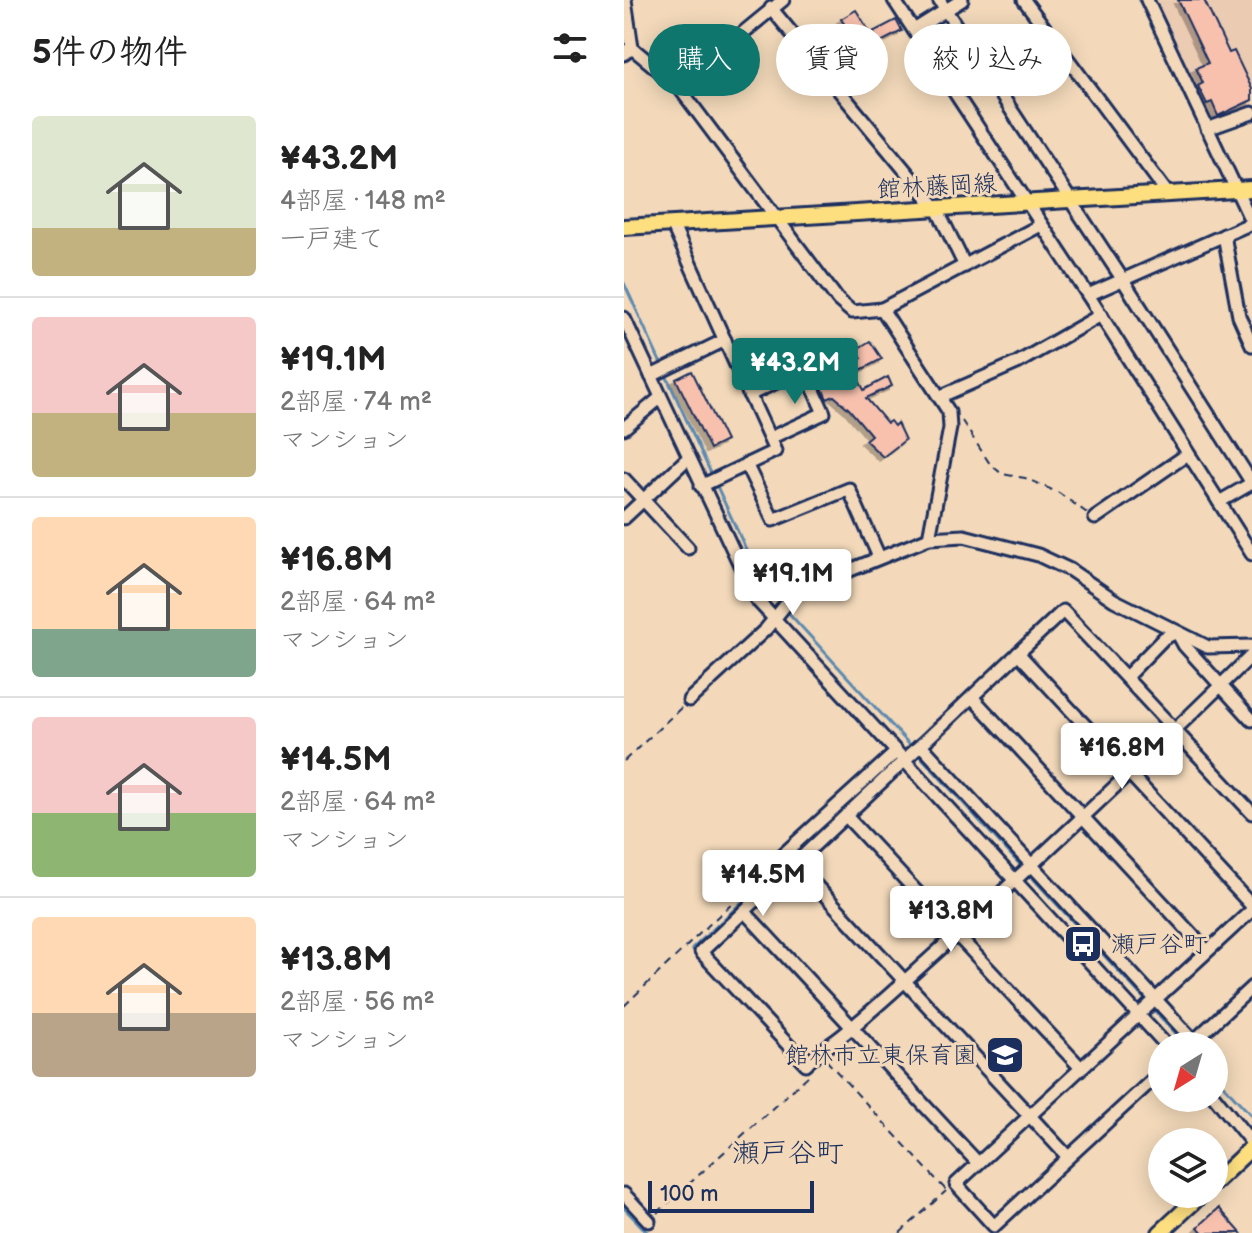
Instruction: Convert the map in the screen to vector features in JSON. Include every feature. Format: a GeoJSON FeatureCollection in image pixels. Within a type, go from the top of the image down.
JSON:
{"type":"FeatureCollection","features":[{"type":"Feature","properties":{"kind":"main road","name":"館林藤岡線"},"geometry":{"type":"LineString","coordinates":[[624,227],[1252,189]]}},
{"type":"Feature","properties":{"kind":"main road"},"geometry":{"type":"LineString","coordinates":[[1228,1169],[1252,1145]]}},
{"type":"Feature","properties":{"kind":"main road"},"geometry":{"type":"LineString","coordinates":[[1160,1233],[1187,1208]]}},
{"type":"Feature","properties":{"kind":"street"},"geometry":{"type":"LineString","coordinates":[[625,0],[628,51],[648,65]]}},
{"type":"Feature","properties":{"kind":"street"},"geometry":{"type":"LineString","coordinates":[[752,24],[783,0]]}},
{"type":"Feature","properties":{"kind":"street"},"geometry":{"type":"LineString","coordinates":[[894,0],[910,24]]}},
{"type":"Feature","properties":{"kind":"street"},"geometry":{"type":"LineString","coordinates":[[921,24],[942,5],[962,0]]}},
{"type":"Feature","properties":{"kind":"street"},"geometry":{"type":"LineString","coordinates":[[1024,0],[1168,194]]}},
{"type":"Feature","properties":{"kind":"street"},"geometry":{"type":"LineString","coordinates":[[1088,295],[1252,223],[1147,0]]}},
{"type":"Feature","properties":{"kind":"street"},"geometry":{"type":"LineString","coordinates":[[942,5],[1252,483],[1219,502]]}},
{"type":"Feature","properties":{"kind":"street"},"geometry":{"type":"LineString","coordinates":[[771,8],[937,209],[965,266]]}},
{"type":"Feature","properties":{"kind":"street"},"geometry":{"type":"LineString","coordinates":[[686,96],[841,304],[852,312],[882,309],[1041,225]]}},
{"type":"Feature","properties":{"kind":"street"},"geometry":{"type":"LineString","coordinates":[[957,96],[1101,315],[1252,554]]}},
{"type":"Feature","properties":{"kind":"street"},"geometry":{"type":"LineString","coordinates":[[1207,129],[1252,113]]}},
{"type":"Feature","properties":{"kind":"street"},"geometry":{"type":"LineString","coordinates":[[672,224],[775,451],[701,486]]}},
{"type":"Feature","properties":{"kind":"street"},"geometry":{"type":"LineString","coordinates":[[1224,235],[1239,316],[1252,345]]}},
{"type":"Feature","properties":{"kind":"street"},"geometry":{"type":"LineString","coordinates":[[882,309],[949,412],[950,428],[929,538]]}},
{"type":"Feature","properties":{"kind":"street"},"geometry":{"type":"LineString","coordinates":[[941,399],[1017,363],[1101,315]]}},
{"type":"Feature","properties":{"kind":"street"},"geometry":{"type":"LineString","coordinates":[[624,318],[743,577],[772,619],[1153,1032]]}},
{"type":"Feature","properties":{"kind":"street"},"geometry":{"type":"LineString","coordinates":[[651,376],[725,340]]}},
{"type":"Feature","properties":{"kind":"street"},"geometry":{"type":"LineString","coordinates":[[749,395],[849,348]]}},
{"type":"Feature","properties":{"kind":"street"},"geometry":{"type":"LineString","coordinates":[[770,438],[824,413],[804,369]]}},
{"type":"Feature","properties":{"kind":"street"},"geometry":{"type":"LineString","coordinates":[[624,428],[660,398]]}},
{"type":"Feature","properties":{"kind":"street"},"geometry":{"type":"LineString","coordinates":[[1095,518],[1188,454]]}},
{"type":"Feature","properties":{"kind":"street"},"geometry":{"type":"LineString","coordinates":[[624,518],[688,458]]}},
{"type":"Feature","properties":{"kind":"street"},"geometry":{"type":"LineString","coordinates":[[746,464],[773,520],[849,489],[879,557]]}},
{"type":"Feature","properties":{"kind":"street"},"geometry":{"type":"LineString","coordinates":[[624,479],[688,548]]}},
{"type":"Feature","properties":{"kind":"street"},"geometry":{"type":"LineString","coordinates":[[689,700],[766,629],[796,592],[929,538],[964,536],[1038,555],[1070,570],[1114,600],[1208,647],[1252,646]]}},
{"type":"Feature","properties":{"kind":"street"},"geometry":{"type":"LineString","coordinates":[[767,869],[899,757],[921,745],[1063,611],[1252,813]]}},
{"type":"Feature","properties":{"kind":"street"},"geometry":{"type":"LineString","coordinates":[[1126,677],[1164,638],[1177,632]]}},
{"type":"Feature","properties":{"kind":"street"},"geometry":{"type":"LineString","coordinates":[[1177,632],[1184,645],[1252,720]]}},
{"type":"Feature","properties":{"kind":"street"},"geometry":{"type":"LineString","coordinates":[[1018,653],[1252,908],[956,1184],[994,1226],[1148,1084]]}},
{"type":"Feature","properties":{"kind":"street"},"geometry":{"type":"LineString","coordinates":[[899,757],[846,816],[701,952],[806,1064],[956,934],[1252,655]]}},
{"type":"Feature","properties":{"kind":"street"},"geometry":{"type":"LineString","coordinates":[[972,697],[1207,951]]}},
{"type":"Feature","properties":{"kind":"street"},"geometry":{"type":"LineString","coordinates":[[921,745],[1194,1041],[1252,987]]}},
{"type":"Feature","properties":{"kind":"street"},"geometry":{"type":"LineString","coordinates":[[846,816],[1081,1068]]}},
{"type":"Feature","properties":{"kind":"street"},"geometry":{"type":"LineString","coordinates":[[795,863],[1068,1157]]}},
{"type":"Feature","properties":{"kind":"street"},"geometry":{"type":"LineString","coordinates":[[744,911],[978,1163]]}},
{"type":"Feature","properties":{"kind":"street"},"geometry":{"type":"LineString","coordinates":[[1226,1112],[1252,1145]]}},
{"type":"Feature","properties":{"kind":"street"},"geometry":{"type":"LineString","coordinates":[[624,1194],[649,1221]]}},
{"type":"Feature","properties":{"kind":"path"},"geometry":{"type":"LineString","coordinates":[[949,412],[961,420],[990,464],[1002,474],[1025,478],[1059,493],[1095,518]]}},
{"type":"Feature","properties":{"kind":"path"},"geometry":{"type":"LineString","coordinates":[[624,761],[689,700]]}},
{"type":"Feature","properties":{"kind":"path"},"geometry":{"type":"LineString","coordinates":[[624,1006],[767,869]]}},
{"type":"Feature","properties":{"kind":"path"},"geometry":{"type":"LineString","coordinates":[[826,1060],[947,1190],[900,1233]]}},
{"type":"Feature","properties":{"kind":"path"},"geometry":{"type":"LineString","coordinates":[[649,1221],[815,1069]]}},
{"type":"Feature","properties":{"kind":"shaded area"},"geometry":{"type":"Polygon","coordinates":[[[1151,0],[1252,0],[1252,105],[1210,123],[1151,0]]]}},
{"type":"Feature","properties":{"kind":"building"},"geometry":{"type":"Polygon","coordinates":[[[1178,0],[1204,0],[1229,53],[1234,51],[1252,89],[1252,100],[1218,116],[1212,102],[1207,104],[1198,86],[1203,83],[1196,68],[1208,63],[1178,0]]]}},
{"type":"Feature","properties":{"kind":"building"},"geometry":{"type":"Polygon","coordinates":[[[856,10],[865,24],[844,24],[841,19],[856,10]]]}},
{"type":"Feature","properties":{"kind":"building"},"geometry":{"type":"Polygon","coordinates":[[[896,20],[902,31],[888,38],[888,24],[896,20]]]}},
{"type":"Feature","properties":{"kind":"building"},"geometry":{"type":"Polygon","coordinates":[[[870,341],[882,359],[855,373],[864,390],[888,377],[892,386],[866,398],[887,423],[890,421],[894,426],[897,423],[905,440],[883,457],[865,440],[871,435],[849,409],[834,396],[827,399],[819,381],[862,358],[857,349],[870,341]]]}},
{"type":"Feature","properties":{"kind":"building"},"geometry":{"type":"Polygon","coordinates":[[[692,371],[726,441],[710,449],[676,379],[692,371]]]}},
{"type":"Feature","properties":{"kind":"building"},"geometry":{"type":"Polygon","coordinates":[[[1219,1208],[1241,1233],[1203,1233],[1198,1227],[1219,1208]]]}},
{"type":"Feature","properties":{"kind":"waterway"},"geometry":{"type":"LineString","coordinates":[[624,283],[662,366]]}},
{"type":"Feature","properties":{"kind":"waterway"},"geometry":{"type":"LineString","coordinates":[[665,373],[760,580],[781,604]]}},
{"type":"Feature","properties":{"kind":"waterway"},"geometry":{"type":"LineString","coordinates":[[786,610],[1022,867]]}},
{"type":"Feature","properties":{"kind":"waterway"},"geometry":{"type":"LineString","coordinates":[[698,956],[692,949],[813,835]]}},
{"type":"Feature","properties":{"kind":"waterway"},"geometry":{"type":"LineString","coordinates":[[1027,872],[1147,1002]]}},
{"type":"Feature","properties":{"kind":"waterway"},"geometry":{"type":"LineString","coordinates":[[1152,1008],[1174,1032]]}},
{"type":"Feature","properties":{"kind":"waterway"},"geometry":{"type":"LineString","coordinates":[[1228,1090],[1252,1116]]}},
{"type":"Feature","properties":{"kind":"waterway"},"geometry":{"type":"LineString","coordinates":[[624,1208],[648,1233]]}},
{"type":"Feature","properties":{"kind":"place","name":"瀬戸谷町"},"geometry":{"type":"Point","coordinates":[1083,944]}},
{"type":"Feature","properties":{"kind":"place","name":"館林市立東保育園"},"geometry":{"type":"Point","coordinates":[1005,1055]}},
{"type":"Feature","properties":{"kind":"district","name":"瀬戸谷町"},"geometry":{"type":"Point","coordinates":[788,1152]}}]}
